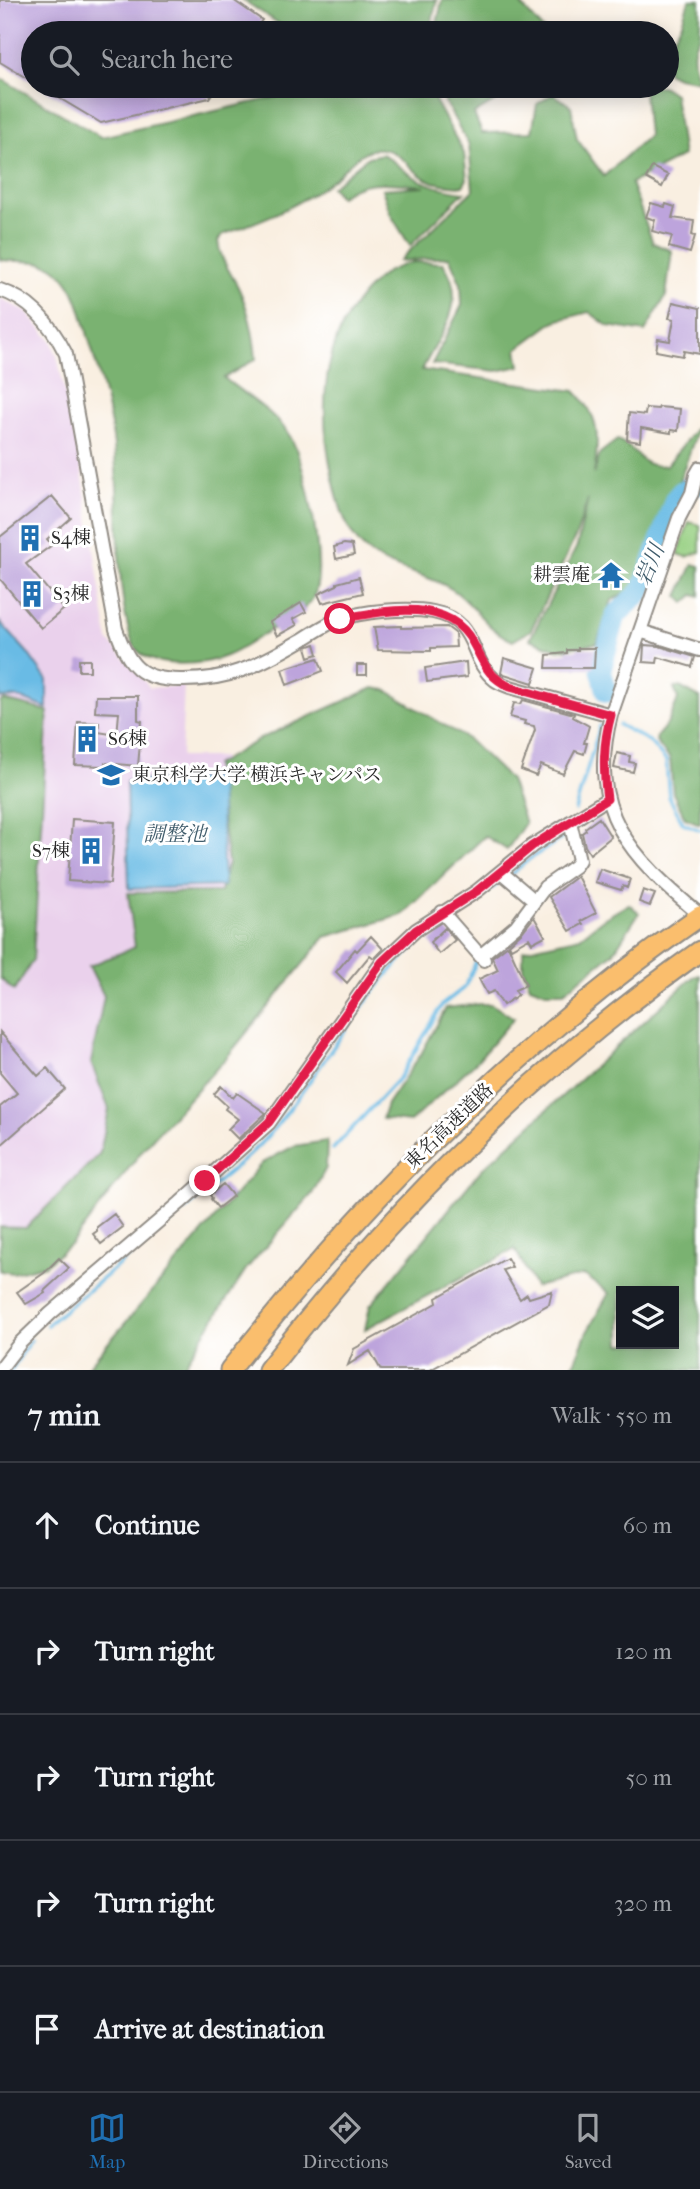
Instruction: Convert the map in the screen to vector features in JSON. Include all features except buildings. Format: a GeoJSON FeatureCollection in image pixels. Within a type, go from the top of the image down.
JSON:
{"type":"FeatureCollection","features":[{"type":"Feature","properties":{"kind":"highway","name":"東名高速道路"},"geometry":{"type":"LineString","coordinates":[[230,1370],[376,1198],[432,1142],[562,1023],[700,915]]}},
{"type":"Feature","properties":{"kind":"highway","name":"東名高速道路"},"geometry":{"type":"LineString","coordinates":[[268,1370],[356,1263],[455,1158],[579,1044],[693,956]]}},
{"type":"Feature","properties":{"kind":"street"},"geometry":{"type":"LineString","coordinates":[[0,290],[30,306],[58,339],[65,354],[116,629],[129,660],[140,670],[154,679],[200,680],[224,677],[251,668],[340,619],[408,611],[432,612],[457,622],[464,629],[487,671],[496,680],[510,687],[611,715]]}},
{"type":"Feature","properties":{"kind":"street"},"geometry":{"type":"LineString","coordinates":[[698,471],[694,497],[679,518],[611,715],[604,748],[603,770],[607,799],[619,828],[643,862],[700,915]]}},
{"type":"Feature","properties":{"kind":"street"},"geometry":{"type":"LineString","coordinates":[[640,631],[700,650]]}},
{"type":"Feature","properties":{"kind":"street"},"geometry":{"type":"LineString","coordinates":[[0,1370],[20,1343],[50,1314],[263,1129],[382,962],[416,930],[477,891],[532,846],[607,799]]}},
{"type":"Feature","properties":{"kind":"street"},"geometry":{"type":"LineString","coordinates":[[442,912],[482,958],[516,926],[545,887],[575,866],[579,860],[570,822]]}},
{"type":"Feature","properties":{"kind":"street"},"geometry":{"type":"LineString","coordinates":[[501,872],[534,900]]}},
{"type":"Feature","properties":{"kind":"shaded area","name":"東京科学大学 横浜キャンパス"},"geometry":{"type":"Polygon","coordinates":[[[0,298],[26,312],[51,340],[57,356],[82,472],[108,640],[150,688],[184,686],[181,757],[223,757],[223,794],[232,899],[111,1160],[25,1231],[0,1231],[0,298]]]}},
{"type":"Feature","properties":{"kind":"green space"},"geometry":{"type":"Polygon","coordinates":[[[243,0],[437,0],[432,21],[275,21],[243,0]]]}},
{"type":"Feature","properties":{"kind":"green space"},"geometry":{"type":"Polygon","coordinates":[[[442,0],[517,0],[535,21],[438,21],[442,0]]]}},
{"type":"Feature","properties":{"kind":"green space"},"geometry":{"type":"Polygon","coordinates":[[[689,0],[700,0],[700,36],[695,46],[694,64],[700,81],[679,77],[679,28],[689,0]]]}},
{"type":"Feature","properties":{"kind":"green space"},"geometry":{"type":"Polygon","coordinates":[[[0,78],[21,90],[21,98],[34,98],[101,137],[272,98],[434,98],[464,153],[467,179],[463,186],[440,184],[426,179],[395,153],[382,149],[368,151],[320,189],[294,205],[222,235],[218,241],[223,260],[245,304],[256,359],[224,378],[278,420],[291,438],[309,493],[318,565],[313,598],[304,609],[242,648],[206,662],[181,664],[157,661],[139,652],[131,639],[122,591],[113,438],[80,307],[67,280],[47,264],[0,260],[0,78]]]}},
{"type":"Feature","properties":{"kind":"green space"},"geometry":{"type":"Polygon","coordinates":[[[443,98],[500,98],[474,114],[482,133],[532,132],[537,104],[547,98],[559,98],[571,106],[577,139],[604,176],[648,136],[645,98],[675,98],[683,156],[631,183],[653,243],[672,251],[666,296],[645,332],[608,326],[589,312],[555,321],[517,349],[520,366],[497,371],[432,364],[462,305],[461,284],[449,257],[399,261],[473,190],[469,145],[443,98]]]}},
{"type":"Feature","properties":{"kind":"green space"},"geometry":{"type":"Polygon","coordinates":[[[382,154],[423,181],[464,192],[410,246],[391,215],[382,189],[425,186],[370,184],[349,190],[340,197],[331,187],[368,157],[382,154]]]}},
{"type":"Feature","properties":{"kind":"green space"},"geometry":{"type":"Polygon","coordinates":[[[413,262],[443,263],[451,277],[454,291],[449,318],[422,370],[575,391],[590,410],[594,420],[597,450],[594,474],[600,453],[617,440],[650,464],[667,465],[700,423],[678,485],[635,589],[612,600],[597,643],[558,650],[530,639],[577,546],[588,499],[576,536],[531,630],[513,641],[487,624],[453,590],[369,553],[349,528],[339,501],[327,447],[325,420],[329,366],[336,340],[363,294],[387,272],[413,262]]]}},
{"type":"Feature","properties":{"kind":"green space"},"geometry":{"type":"Polygon","coordinates":[[[689,522],[700,525],[700,552],[687,557],[678,554],[689,522]]]}},
{"type":"Feature","properties":{"kind":"green space"},"geometry":{"type":"Polygon","coordinates":[[[693,564],[700,566],[700,597],[694,595],[685,603],[678,596],[693,564]]]}},
{"type":"Feature","properties":{"kind":"green space"},"geometry":{"type":"Polygon","coordinates":[[[680,687],[700,698],[700,824],[685,818],[673,793],[670,759],[656,742],[678,699],[674,688],[680,687]]]}},
{"type":"Feature","properties":{"kind":"green space"},"geometry":{"type":"Polygon","coordinates":[[[373,688],[386,690],[469,740],[510,780],[525,823],[507,850],[485,836],[402,915],[325,937],[226,1058],[145,1147],[71,1244],[45,1265],[13,1273],[0,1271],[0,1227],[26,1228],[100,1153],[109,1109],[91,1063],[104,996],[89,966],[135,947],[128,893],[220,892],[228,863],[215,765],[262,738],[373,688]]]}},
{"type":"Feature","properties":{"kind":"green space"},"geometry":{"type":"Polygon","coordinates":[[[4,700],[48,711],[33,960],[14,991],[0,978],[0,702],[4,700]]]}},
{"type":"Feature","properties":{"kind":"green space"},"geometry":{"type":"Polygon","coordinates":[[[629,904],[639,913],[613,953],[564,992],[546,992],[530,986],[523,968],[523,950],[580,937],[629,904]]]}},
{"type":"Feature","properties":{"kind":"green space"},"geometry":{"type":"Polygon","coordinates":[[[700,975],[700,1370],[571,1370],[587,1332],[609,1293],[584,1275],[535,1287],[515,1249],[365,1329],[370,1306],[481,1170],[693,977],[700,975]]]}},
{"type":"Feature","properties":{"kind":"green space"},"geometry":{"type":"Polygon","coordinates":[[[491,1004],[514,1018],[477,1061],[410,1122],[382,1119],[387,1104],[421,1054],[446,1008],[491,1004]]]}},
{"type":"Feature","properties":{"kind":"green space"},"geometry":{"type":"Polygon","coordinates":[[[327,1141],[326,1168],[312,1194],[247,1268],[181,1370],[85,1370],[262,1163],[294,1146],[327,1141]]]}},
{"type":"Feature","properties":{"kind":"water"},"geometry":{"type":"Polygon","coordinates":[[[0,622],[47,680],[47,708],[17,697],[0,698],[0,622]]]}},
{"type":"Feature","properties":{"kind":"water","name":"調整池"},"geometry":{"type":"Polygon","coordinates":[[[220,778],[224,886],[129,889],[126,781],[220,778]]]}},
{"type":"Feature","properties":{"kind":"waterway","name":"岩川"},"geometry":{"type":"LineString","coordinates":[[607,692],[601,670],[616,615],[642,591],[675,499],[682,491],[700,483]]}},
{"type":"Feature","properties":{"kind":"waterway","name":"岩川"},"geometry":{"type":"LineString","coordinates":[[619,725],[649,741],[666,761],[669,797],[683,823],[700,830]]}},
{"type":"Feature","properties":{"kind":"waterway"},"geometry":{"type":"LineString","coordinates":[[575,810],[600,726]]}},
{"type":"Feature","properties":{"kind":"waterway"},"geometry":{"type":"LineString","coordinates":[[510,875],[566,836]]}},
{"type":"Feature","properties":{"kind":"waterway"},"geometry":{"type":"LineString","coordinates":[[455,915],[503,880]]}},
{"type":"Feature","properties":{"kind":"waterway"},"geometry":{"type":"LineString","coordinates":[[47,1325],[263,1141],[293,1104],[371,994],[416,945],[442,923]]}},
{"type":"Feature","properties":{"kind":"waterway"},"geometry":{"type":"LineString","coordinates":[[333,1149],[400,1077],[442,1005],[465,987],[477,960]]}},
{"type":"Feature","properties":{"kind":"waterway"},"geometry":{"type":"LineString","coordinates":[[11,1370],[31,1340]]}},
{"type":"Feature","properties":{"kind":"place","name":"S4棟"},"geometry":{"type":"Point","coordinates":[30,538]}},
{"type":"Feature","properties":{"kind":"place","name":"耕雲庵"},"geometry":{"type":"Point","coordinates":[611,575]}},
{"type":"Feature","properties":{"kind":"place","name":"S3棟"},"geometry":{"type":"Point","coordinates":[32,594]}},
{"type":"Feature","properties":{"kind":"place","name":"S6棟"},"geometry":{"type":"Point","coordinates":[87,739]}},
{"type":"Feature","properties":{"kind":"place","name":"東京科学大学 横浜キャンパス"},"geometry":{"type":"Point","coordinates":[111,775]}},
{"type":"Feature","properties":{"kind":"place","name":"S7棟"},"geometry":{"type":"Point","coordinates":[91,851]}},
{"type":"Feature","properties":{"kind":"route"},"geometry":{"type":"LineString","coordinates":[[205,1181],[269,1122],[382,962],[416,930],[462,902],[532,846],[607,799],[603,770],[604,748],[611,715],[510,687],[496,680],[487,671],[464,629],[446,616],[432,612],[408,611],[340,619]]}}]}
